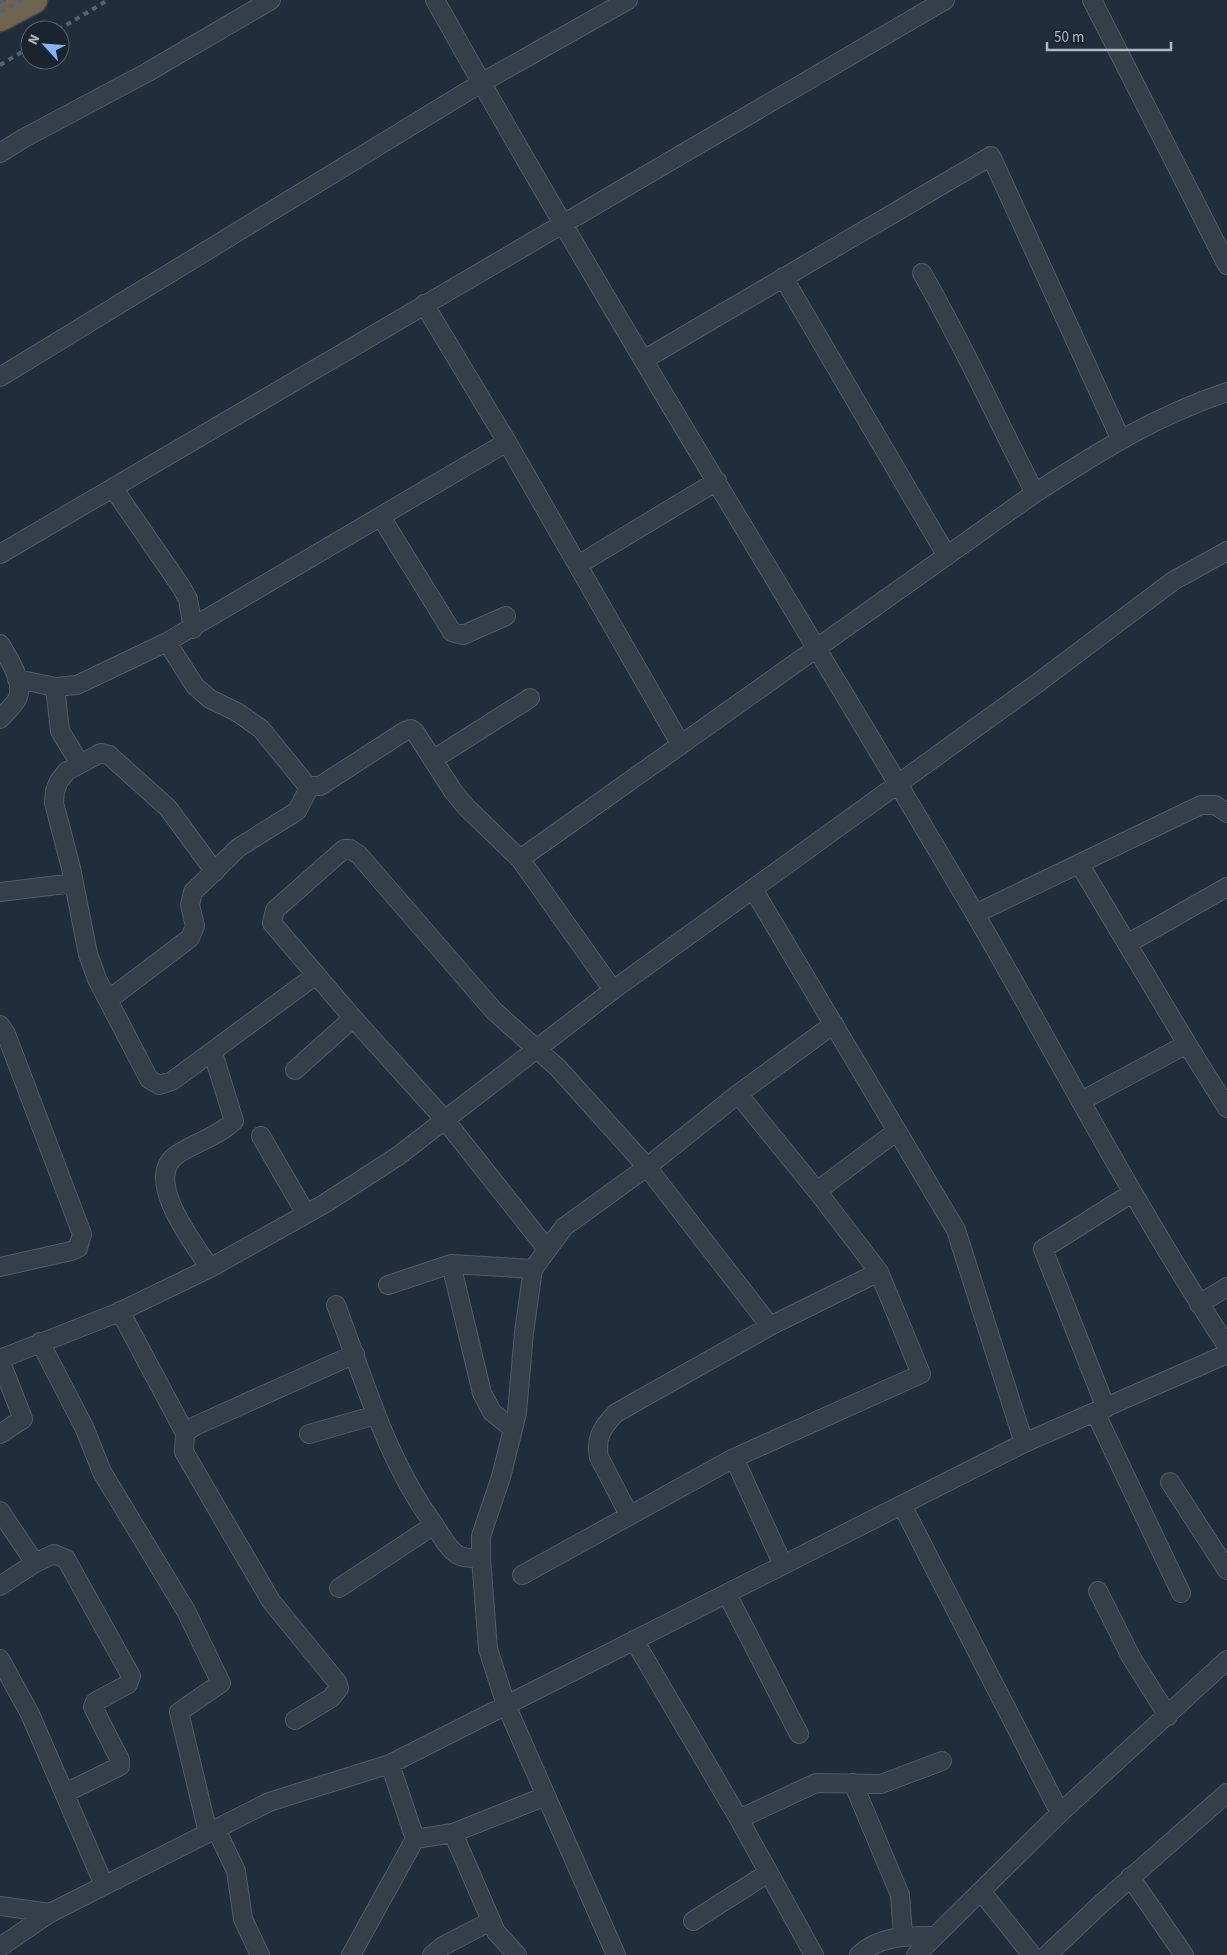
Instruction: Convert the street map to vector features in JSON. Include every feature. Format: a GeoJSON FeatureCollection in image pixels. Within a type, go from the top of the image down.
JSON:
{"type":"FeatureCollection","features":[{"type":"Feature","properties":{"kind":"highway"},"geometry":{"type":"LineString","coordinates":[[0,18],[34,0]]}},
{"type":"Feature","properties":{"kind":"street"},"geometry":{"type":"LineString","coordinates":[[0,153],[24,138],[148,72],[271,0]]}},
{"type":"Feature","properties":{"kind":"street"},"geometry":{"type":"LineString","coordinates":[[435,0],[481,83],[563,222],[975,914],[1132,1193],[1199,1304],[1227,1346]]}},
{"type":"Feature","properties":{"kind":"street"},"geometry":{"type":"LineString","coordinates":[[0,377],[481,83],[628,0]]}},
{"type":"Feature","properties":{"kind":"street"},"geometry":{"type":"LineString","coordinates":[[0,554],[563,222],[945,0]]}},
{"type":"Feature","properties":{"kind":"street"},"geometry":{"type":"LineString","coordinates":[[1092,0],[1227,265]]}},
{"type":"Feature","properties":{"kind":"street"},"geometry":{"type":"LineString","coordinates":[[645,359],[991,156],[1120,438]]}},
{"type":"Feature","properties":{"kind":"street"},"geometry":{"type":"LineString","coordinates":[[922,273],[955,330],[989,405],[1035,493]]}},
{"type":"Feature","properties":{"kind":"street"},"geometry":{"type":"LineString","coordinates":[[783,277],[947,556]]}},
{"type":"Feature","properties":{"kind":"street"},"geometry":{"type":"LineString","coordinates":[[424,304],[507,442],[681,744]]}},
{"type":"Feature","properties":{"kind":"street"},"geometry":{"type":"LineString","coordinates":[[520,859],[1035,493],[1120,438],[1185,406],[1227,392]]}},
{"type":"Feature","properties":{"kind":"street"},"geometry":{"type":"LineString","coordinates":[[17,679],[55,687],[77,685],[167,642],[193,629],[507,442]]}},
{"type":"Feature","properties":{"kind":"street"},"geometry":{"type":"LineString","coordinates":[[578,565],[717,481]]}},
{"type":"Feature","properties":{"kind":"street"},"geometry":{"type":"LineString","coordinates":[[113,488],[188,599],[193,629]]}},
{"type":"Feature","properties":{"kind":"street"},"geometry":{"type":"LineString","coordinates":[[381,517],[452,632],[463,635],[506,616]]}},
{"type":"Feature","properties":{"kind":"street"},"geometry":{"type":"LineString","coordinates":[[0,1434],[23,1419],[0,1360],[40,1342],[120,1311],[210,1268],[306,1214],[398,1156],[613,990],[1173,581],[1227,551]]}},
{"type":"Feature","properties":{"kind":"street"},"geometry":{"type":"LineString","coordinates":[[167,642],[194,686],[210,699],[237,712],[261,729],[305,783],[310,786],[320,786],[408,730],[419,736],[453,791],[466,807],[520,859],[613,990]]}},
{"type":"Feature","properties":{"kind":"street"},"geometry":{"type":"LineString","coordinates":[[0,644],[17,679],[18,698],[0,719]]}},
{"type":"Feature","properties":{"kind":"street"},"geometry":{"type":"LineString","coordinates":[[55,687],[60,731],[80,764]]}},
{"type":"Feature","properties":{"kind":"street"},"geometry":{"type":"LineString","coordinates":[[434,760],[530,698]]}},
{"type":"Feature","properties":{"kind":"street"},"geometry":{"type":"LineString","coordinates":[[215,872],[168,808],[113,758],[101,753],[67,771],[59,781],[55,791],[54,803],[74,883],[88,954],[143,1071],[153,1083],[165,1084],[172,1081],[316,975]]}},
{"type":"Feature","properties":{"kind":"street"},"geometry":{"type":"LineString","coordinates":[[108,1000],[190,938],[195,926],[191,898],[200,884],[215,872],[238,848],[297,812],[310,786]]}},
{"type":"Feature","properties":{"kind":"street"},"geometry":{"type":"LineString","coordinates":[[975,914],[1201,805],[1215,805],[1227,813]]}},
{"type":"Feature","properties":{"kind":"street"},"geometry":{"type":"LineString","coordinates":[[546,1249],[445,1120],[274,928],[272,915],[344,849],[350,849],[359,855],[494,1011],[558,1068],[648,1167],[770,1326]]}},
{"type":"Feature","properties":{"kind":"street"},"geometry":{"type":"LineString","coordinates":[[1080,865],[1227,1108]]}},
{"type":"Feature","properties":{"kind":"street"},"geometry":{"type":"LineString","coordinates":[[0,892],[74,883]]}},
{"type":"Feature","properties":{"kind":"street"},"geometry":{"type":"LineString","coordinates":[[1127,944],[1227,887]]}},
{"type":"Feature","properties":{"kind":"street"},"geometry":{"type":"LineString","coordinates":[[753,889],[956,1230],[1024,1443]]}},
{"type":"Feature","properties":{"kind":"street"},"geometry":{"type":"LineString","coordinates":[[295,1070],[353,1018]]}},
{"type":"Feature","properties":{"kind":"street"},"geometry":{"type":"LineString","coordinates":[[616,1955],[506,1705],[488,1649],[481,1558],[482,1536],[501,1477],[518,1413],[524,1332],[533,1269],[564,1227],[648,1167],[738,1094],[834,1024]]}},
{"type":"Feature","properties":{"kind":"street"},"geometry":{"type":"LineString","coordinates":[[0,1025],[6,1034],[82,1234],[78,1248],[72,1251],[0,1267]]}},
{"type":"Feature","properties":{"kind":"street"},"geometry":{"type":"LineString","coordinates":[[1080,1101],[1187,1044]]}},
{"type":"Feature","properties":{"kind":"street"},"geometry":{"type":"LineString","coordinates":[[210,1268],[178,1219],[168,1194],[165,1176],[167,1166],[176,1155],[234,1121],[212,1052]]}},
{"type":"Feature","properties":{"kind":"street"},"geometry":{"type":"LineString","coordinates":[[522,1575],[734,1458],[921,1374],[879,1272],[738,1094]]}},
{"type":"Feature","properties":{"kind":"street"},"geometry":{"type":"LineString","coordinates":[[817,1192],[897,1131]]}},
{"type":"Feature","properties":{"kind":"street"},"geometry":{"type":"LineString","coordinates":[[261,1136],[306,1214]]}},
{"type":"Feature","properties":{"kind":"street"},"geometry":{"type":"LineString","coordinates":[[1132,1193],[1042,1250],[1101,1410],[1181,1593]]}},
{"type":"Feature","properties":{"kind":"street"},"geometry":{"type":"LineString","coordinates":[[388,1285],[451,1264],[533,1269]]}},
{"type":"Feature","properties":{"kind":"street"},"geometry":{"type":"LineString","coordinates":[[451,1264],[482,1393],[492,1412],[513,1429]]}},
{"type":"Feature","properties":{"kind":"street"},"geometry":{"type":"LineString","coordinates":[[629,1515],[598,1457],[597,1448],[602,1427],[620,1410],[770,1326],[879,1272]]}},
{"type":"Feature","properties":{"kind":"street"},"geometry":{"type":"LineString","coordinates":[[1199,1304],[1227,1287]]}},
{"type":"Feature","properties":{"kind":"street"},"geometry":{"type":"LineString","coordinates":[[336,1305],[396,1464],[414,1496],[459,1556],[481,1558]]}},
{"type":"Feature","properties":{"kind":"street"},"geometry":{"type":"LineString","coordinates":[[120,1311],[185,1433],[184,1452],[271,1601],[337,1682],[339,1688],[331,1698],[295,1720]]}},
{"type":"Feature","properties":{"kind":"street"},"geometry":{"type":"LineString","coordinates":[[40,1342],[84,1427],[102,1472],[186,1611],[221,1683],[179,1712],[212,1831],[236,1871],[243,1919],[260,1955]]}},
{"type":"Feature","properties":{"kind":"street"},"geometry":{"type":"LineString","coordinates":[[185,1433],[195,1426],[355,1354]]}},
{"type":"Feature","properties":{"kind":"street"},"geometry":{"type":"LineString","coordinates":[[0,1947],[50,1914],[269,1802],[390,1764],[1024,1443],[1227,1354]]}},
{"type":"Feature","properties":{"kind":"street"},"geometry":{"type":"LineString","coordinates":[[309,1434],[376,1415]]}},
{"type":"Feature","properties":{"kind":"street"},"geometry":{"type":"LineString","coordinates":[[734,1458],[783,1565]]}},
{"type":"Feature","properties":{"kind":"street"},"geometry":{"type":"LineString","coordinates":[[1170,1482],[1227,1570]]}},
{"type":"Feature","properties":{"kind":"street"},"geometry":{"type":"LineString","coordinates":[[902,1505],[1060,1813]]}},
{"type":"Feature","properties":{"kind":"street"},"geometry":{"type":"LineString","coordinates":[[0,1511],[35,1563]]}},
{"type":"Feature","properties":{"kind":"street"},"geometry":{"type":"LineString","coordinates":[[339,1588],[434,1525]]}},
{"type":"Feature","properties":{"kind":"street"},"geometry":{"type":"LineString","coordinates":[[0,1586],[35,1563],[54,1554],[66,1559],[131,1676],[128,1684],[95,1702],[93,1706],[120,1760],[120,1766],[65,1793]]}},
{"type":"Feature","properties":{"kind":"street"},"geometry":{"type":"LineString","coordinates":[[1098,1591],[1131,1657],[1168,1716]]}},
{"type":"Feature","properties":{"kind":"street"},"geometry":{"type":"LineString","coordinates":[[727,1594],[799,1734]]}},
{"type":"Feature","properties":{"kind":"street"},"geometry":{"type":"LineString","coordinates":[[634,1640],[739,1819],[814,1955]]}},
{"type":"Feature","properties":{"kind":"street"},"geometry":{"type":"LineString","coordinates":[[0,1659],[30,1714],[104,1885]]}},
{"type":"Feature","properties":{"kind":"street"},"geometry":{"type":"LineString","coordinates":[[916,1955],[1060,1813],[1227,1660]]}},
{"type":"Feature","properties":{"kind":"street"},"geometry":{"type":"LineString","coordinates":[[739,1819],[816,1783],[881,1784],[942,1761]]}},
{"type":"Feature","properties":{"kind":"street"},"geometry":{"type":"LineString","coordinates":[[351,1955],[415,1839],[390,1764]]}},
{"type":"Feature","properties":{"kind":"street"},"geometry":{"type":"LineString","coordinates":[[853,1783],[900,1895],[903,1936]]}},
{"type":"Feature","properties":{"kind":"street"},"geometry":{"type":"LineString","coordinates":[[1047,1955],[1130,1877],[1227,1793]]}},
{"type":"Feature","properties":{"kind":"street"},"geometry":{"type":"LineString","coordinates":[[415,1839],[453,1833],[546,1796]]}},
{"type":"Feature","properties":{"kind":"street"},"geometry":{"type":"LineString","coordinates":[[453,1833],[496,1932],[517,1955]]}},
{"type":"Feature","properties":{"kind":"street"},"geometry":{"type":"LineString","coordinates":[[693,1921],[768,1873]]}},
{"type":"Feature","properties":{"kind":"street"},"geometry":{"type":"LineString","coordinates":[[1130,1877],[1184,1955]]}},
{"type":"Feature","properties":{"kind":"street"},"geometry":{"type":"LineString","coordinates":[[981,1891],[1032,1955]]}},
{"type":"Feature","properties":{"kind":"street"},"geometry":{"type":"LineString","coordinates":[[0,1906],[50,1914]]}},
{"type":"Feature","properties":{"kind":"street"},"geometry":{"type":"LineString","coordinates":[[432,1955],[443,1946],[492,1921]]}},
{"type":"Feature","properties":{"kind":"street"},"geometry":{"type":"LineString","coordinates":[[859,1955],[876,1943],[903,1936],[936,1936]]}},
{"type":"Feature","properties":{"kind":"railway"},"geometry":{"type":"LineString","coordinates":[[0,2],[4,0]]}},
{"type":"Feature","properties":{"kind":"railway"},"geometry":{"type":"LineString","coordinates":[[0,12],[22,0]]}},
{"type":"Feature","properties":{"kind":"railway"},"geometry":{"type":"LineString","coordinates":[[70,23],[108,0]]}},
{"type":"Feature","properties":{"kind":"railway"},"geometry":{"type":"LineString","coordinates":[[0,65],[20,53]]}}]}
